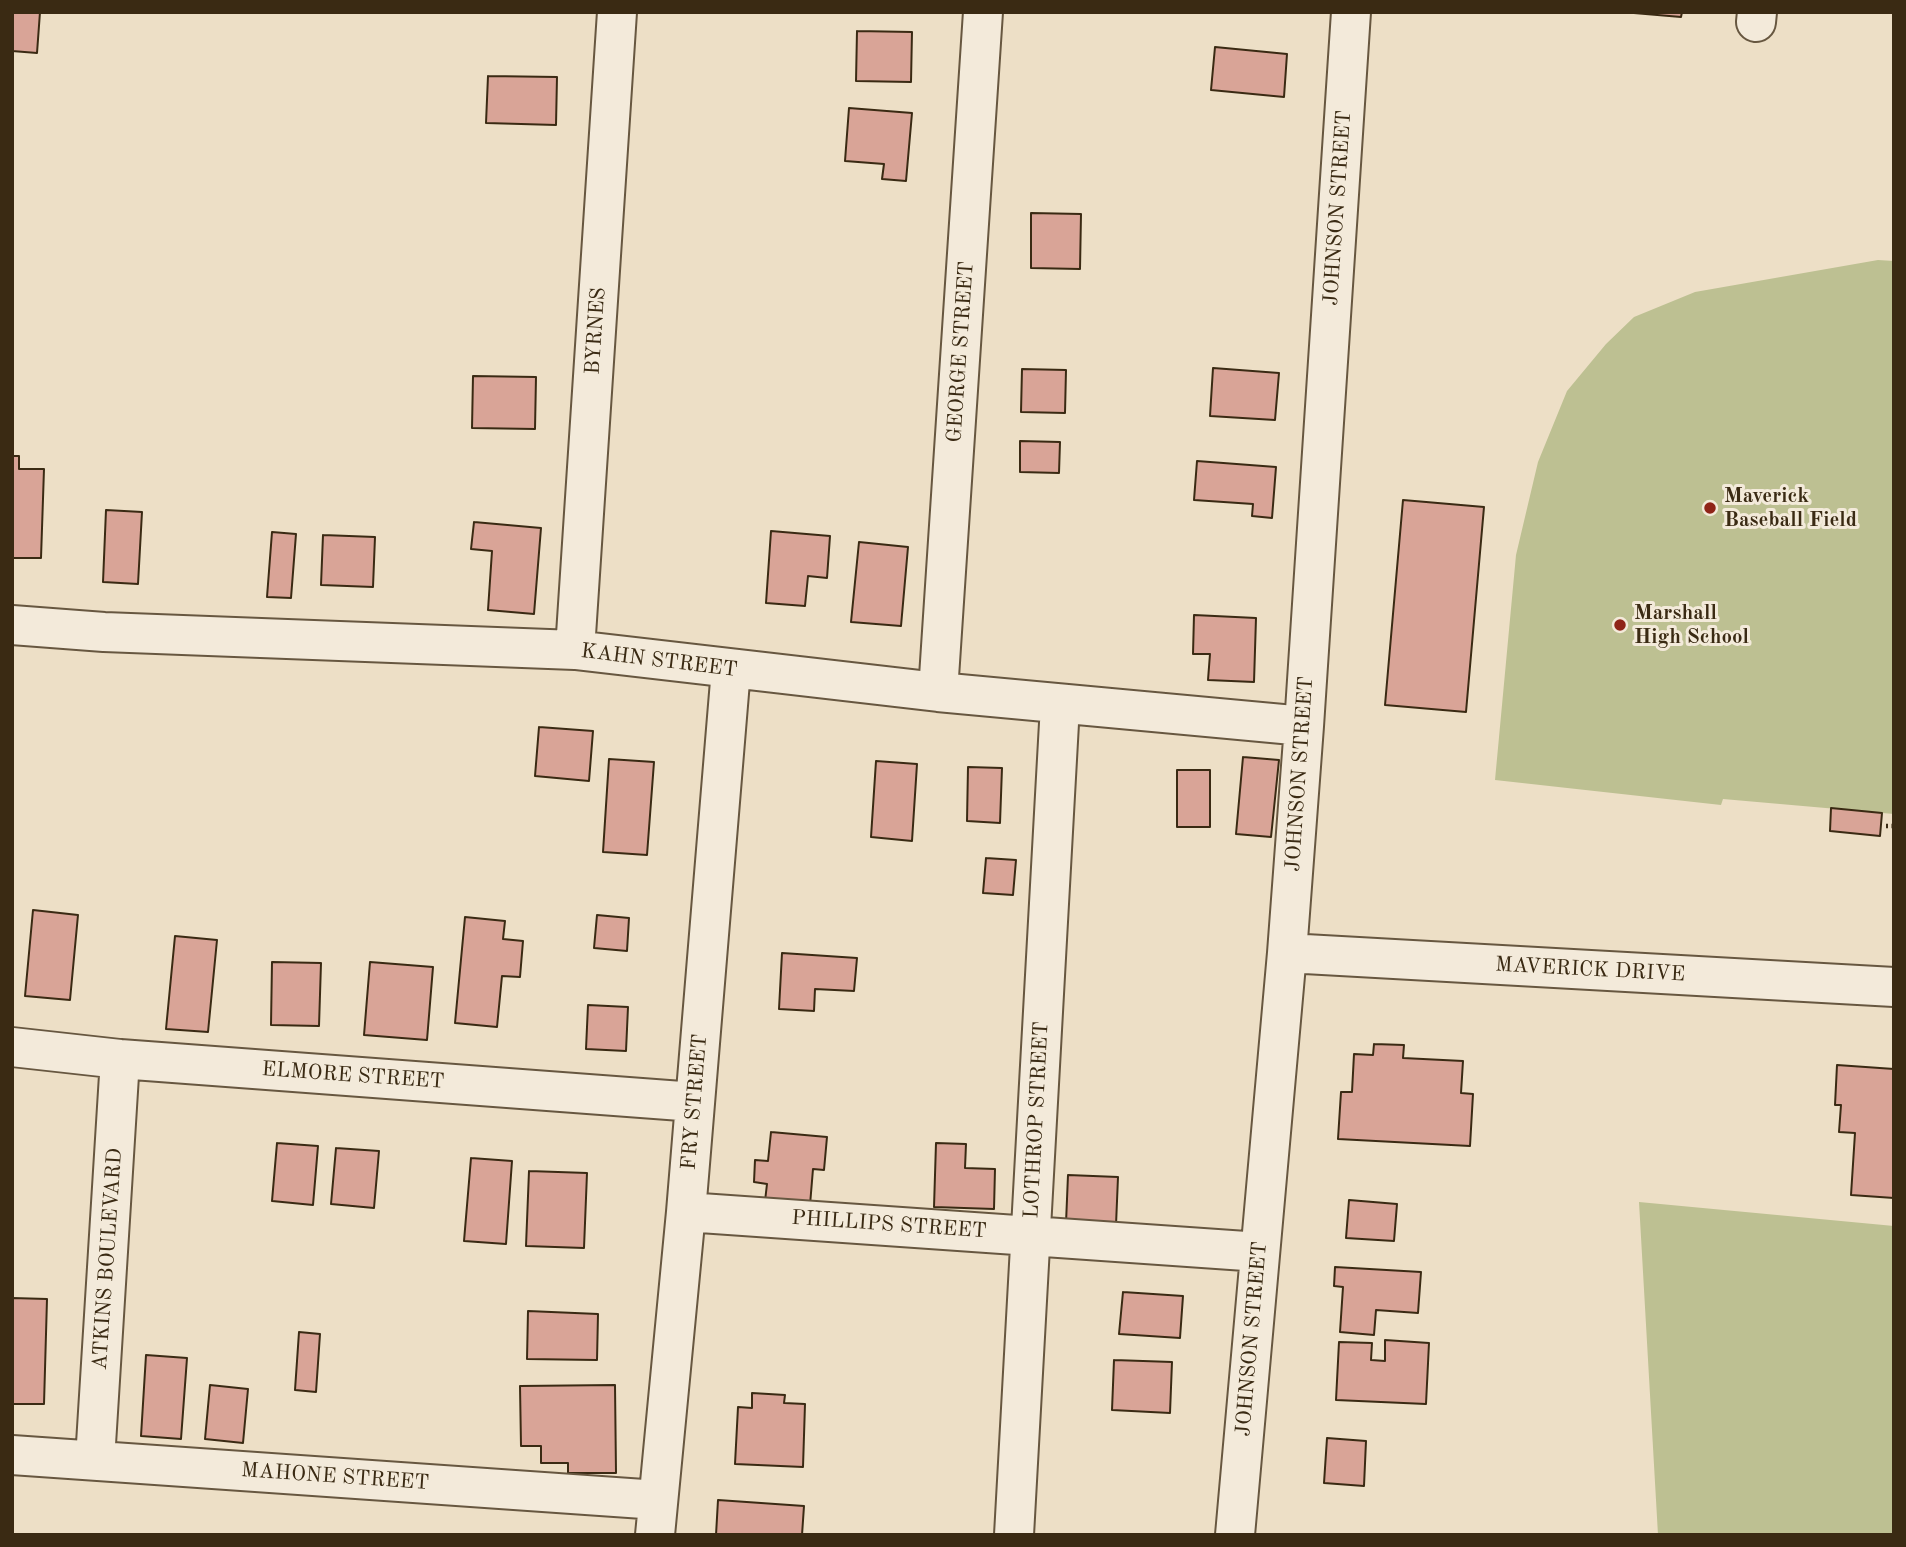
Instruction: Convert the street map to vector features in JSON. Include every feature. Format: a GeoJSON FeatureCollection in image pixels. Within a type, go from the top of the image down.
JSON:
{"type":"FeatureCollection","features":[{"type":"Feature","properties":{"kind":"street","name":"BYRNES"},"geometry":{"type":"LineString","coordinates":[[575,650],[617,12]]}},
{"type":"Feature","properties":{"kind":"street","name":"GEORGE STREET"},"geometry":{"type":"LineString","coordinates":[[938,692],[983,12]]}},
{"type":"Feature","properties":{"kind":"street","name":"JOHNSON STREET"},"geometry":{"type":"LineString","coordinates":[[1236,1535],[1287,954],[1351,12]]}},
{"type":"Feature","properties":{"kind":"street","name":"KAHN STREET"},"geometry":{"type":"LineString","coordinates":[[12,625],[118,632],[575,650],[1060,705],[1304,726]]}},
{"type":"Feature","properties":{"kind":"street","name":"FRY STREET"},"geometry":{"type":"LineString","coordinates":[[657,1517],[732,669]]}},
{"type":"Feature","properties":{"kind":"street","name":"LOTHROP STREET"},"geometry":{"type":"LineString","coordinates":[[1014,1535],[1060,705]]}},
{"type":"Feature","properties":{"kind":"street","name":"MAVERICK DRIVE"},"geometry":{"type":"LineString","coordinates":[[1287,954],[1894,987]]}},
{"type":"Feature","properties":{"kind":"street","name":"ELMORE STREET"},"geometry":{"type":"LineString","coordinates":[[12,1048],[120,1059],[695,1102]]}},
{"type":"Feature","properties":{"kind":"street","name":"ATKINS BOULEVARD"},"geometry":{"type":"LineString","coordinates":[[95,1460],[120,1059]]}},
{"type":"Feature","properties":{"kind":"street","name":"PHILLIPS STREET"},"geometry":{"type":"LineString","coordinates":[[686,1212],[1260,1252]]}},
{"type":"Feature","properties":{"kind":"street","name":"MAHONE STREET"},"geometry":{"type":"LineString","coordinates":[[12,1455],[95,1460],[657,1517]]}},
{"type":"Feature","properties":{"kind":"path"},"geometry":{"type":"LineString","coordinates":[[1886,826],[1894,826]]}},
{"type":"Feature","properties":{"kind":"green space","name":"Maverick Baseball Field"},"geometry":{"type":"Polygon","coordinates":[[[1878,260],[1894,261],[1894,814],[1723,799],[1721,805],[1495,780],[1516,555],[1538,462],[1567,391],[1606,344],[1634,317],[1695,292],[1878,260]]]}},
{"type":"Feature","properties":{"kind":"green space"},"geometry":{"type":"Polygon","coordinates":[[[1639,1202],[1894,1226],[1894,1535],[1658,1535],[1639,1202]]]}},
{"type":"Feature","properties":{"kind":"building"},"geometry":{"type":"Polygon","coordinates":[[[12,12],[40,12],[37,53],[12,51],[12,12]]]}},
{"type":"Feature","properties":{"kind":"building"},"geometry":{"type":"Polygon","coordinates":[[[1622,12],[1682,12],[1681,17],[1622,12]]]}},
{"type":"Feature","properties":{"kind":"building"},"geometry":{"type":"Polygon","coordinates":[[[857,31],[912,32],[911,82],[856,81],[857,31]]]}},
{"type":"Feature","properties":{"kind":"building"},"geometry":{"type":"Polygon","coordinates":[[[1215,47],[1287,54],[1284,97],[1211,90],[1215,47]]]}},
{"type":"Feature","properties":{"kind":"building"},"geometry":{"type":"Polygon","coordinates":[[[488,76],[557,77],[556,125],[486,123],[488,76]]]}},
{"type":"Feature","properties":{"kind":"building"},"geometry":{"type":"Polygon","coordinates":[[[849,108],[912,113],[906,181],[882,179],[884,164],[845,161],[849,108]]]}},
{"type":"Feature","properties":{"kind":"building"},"geometry":{"type":"Polygon","coordinates":[[[1031,213],[1081,214],[1080,269],[1031,268],[1031,213]]]}},
{"type":"Feature","properties":{"kind":"building"},"geometry":{"type":"Polygon","coordinates":[[[1213,368],[1279,373],[1275,420],[1210,416],[1213,368]]]}},
{"type":"Feature","properties":{"kind":"building"},"geometry":{"type":"Polygon","coordinates":[[[1022,369],[1066,370],[1065,413],[1021,412],[1022,369]]]}},
{"type":"Feature","properties":{"kind":"building"},"geometry":{"type":"Polygon","coordinates":[[[473,376],[536,377],[535,429],[472,428],[473,376]]]}},
{"type":"Feature","properties":{"kind":"building"},"geometry":{"type":"Polygon","coordinates":[[[1020,441],[1060,442],[1059,473],[1020,472],[1020,441]]]}},
{"type":"Feature","properties":{"kind":"building"},"geometry":{"type":"Polygon","coordinates":[[[12,456],[19,456],[19,469],[44,469],[41,558],[12,558],[12,456]]]}},
{"type":"Feature","properties":{"kind":"building"},"geometry":{"type":"Polygon","coordinates":[[[1197,461],[1276,467],[1272,518],[1252,516],[1253,504],[1194,500],[1197,461]]]}},
{"type":"Feature","properties":{"kind":"building"},"geometry":{"type":"Polygon","coordinates":[[[1403,500],[1484,507],[1466,712],[1385,705],[1403,500]]]}},
{"type":"Feature","properties":{"kind":"building"},"geometry":{"type":"Polygon","coordinates":[[[106,510],[142,512],[138,584],[103,582],[106,510]]]}},
{"type":"Feature","properties":{"kind":"building"},"geometry":{"type":"Polygon","coordinates":[[[474,522],[541,528],[534,614],[488,610],[492,551],[471,549],[474,522]]]}},
{"type":"Feature","properties":{"kind":"building"},"geometry":{"type":"Polygon","coordinates":[[[771,531],[830,536],[827,578],[808,576],[805,606],[766,603],[771,531]]]}},
{"type":"Feature","properties":{"kind":"building"},"geometry":{"type":"Polygon","coordinates":[[[272,532],[296,534],[291,598],[267,597],[272,532]]]}},
{"type":"Feature","properties":{"kind":"building"},"geometry":{"type":"Polygon","coordinates":[[[323,535],[375,537],[373,587],[321,585],[323,535]]]}},
{"type":"Feature","properties":{"kind":"building"},"geometry":{"type":"Polygon","coordinates":[[[859,542],[908,547],[901,626],[851,622],[859,542]]]}},
{"type":"Feature","properties":{"kind":"building"},"geometry":{"type":"Polygon","coordinates":[[[1194,615],[1256,618],[1254,682],[1208,680],[1210,654],[1193,654],[1194,615]]]}},
{"type":"Feature","properties":{"kind":"building"},"geometry":{"type":"Polygon","coordinates":[[[539,727],[593,731],[589,781],[535,776],[539,727]]]}},
{"type":"Feature","properties":{"kind":"building"},"geometry":{"type":"Polygon","coordinates":[[[1243,757],[1279,760],[1271,837],[1236,834],[1243,757]]]}},
{"type":"Feature","properties":{"kind":"building"},"geometry":{"type":"Polygon","coordinates":[[[609,759],[654,762],[647,855],[603,852],[609,759]]]}},
{"type":"Feature","properties":{"kind":"building"},"geometry":{"type":"Polygon","coordinates":[[[876,761],[917,764],[912,841],[871,837],[876,761]]]}},
{"type":"Feature","properties":{"kind":"building"},"geometry":{"type":"Polygon","coordinates":[[[968,767],[1002,768],[1000,823],[967,821],[968,767]]]}},
{"type":"Feature","properties":{"kind":"building"},"geometry":{"type":"Polygon","coordinates":[[[1177,770],[1210,770],[1210,827],[1177,827],[1177,770]]]}},
{"type":"Feature","properties":{"kind":"building"},"geometry":{"type":"Polygon","coordinates":[[[1831,808],[1882,813],[1880,836],[1830,831],[1831,808]]]}},
{"type":"Feature","properties":{"kind":"building"},"geometry":{"type":"Polygon","coordinates":[[[986,858],[1016,860],[1013,895],[983,893],[986,858]]]}},
{"type":"Feature","properties":{"kind":"building"},"geometry":{"type":"Polygon","coordinates":[[[33,910],[78,915],[70,1000],[25,996],[33,910]]]}},
{"type":"Feature","properties":{"kind":"building"},"geometry":{"type":"Polygon","coordinates":[[[597,915],[629,918],[627,951],[594,948],[597,915]]]}},
{"type":"Feature","properties":{"kind":"building"},"geometry":{"type":"Polygon","coordinates":[[[465,917],[505,921],[503,939],[523,941],[520,977],[502,976],[497,1027],[455,1023],[465,917]]]}},
{"type":"Feature","properties":{"kind":"building"},"geometry":{"type":"Polygon","coordinates":[[[175,936],[217,940],[208,1032],[166,1029],[175,936]]]}},
{"type":"Feature","properties":{"kind":"building"},"geometry":{"type":"Polygon","coordinates":[[[782,953],[857,958],[854,991],[815,989],[814,1011],[779,1009],[782,953]]]}},
{"type":"Feature","properties":{"kind":"building"},"geometry":{"type":"Polygon","coordinates":[[[272,962],[321,963],[319,1026],[271,1025],[272,962]]]}},
{"type":"Feature","properties":{"kind":"building"},"geometry":{"type":"Polygon","coordinates":[[[370,962],[433,967],[427,1040],[364,1035],[370,962]]]}},
{"type":"Feature","properties":{"kind":"building"},"geometry":{"type":"Polygon","coordinates":[[[588,1005],[628,1007],[626,1051],[586,1049],[588,1005]]]}},
{"type":"Feature","properties":{"kind":"building"},"geometry":{"type":"Polygon","coordinates":[[[1374,1044],[1404,1045],[1403,1058],[1463,1061],[1461,1093],[1473,1094],[1470,1146],[1338,1139],[1341,1092],[1352,1092],[1354,1054],[1373,1055],[1374,1044]]]}},
{"type":"Feature","properties":{"kind":"building"},"geometry":{"type":"Polygon","coordinates":[[[1837,1065],[1894,1069],[1894,1198],[1851,1195],[1855,1133],[1839,1132],[1841,1105],[1835,1105],[1837,1065]]]}},
{"type":"Feature","properties":{"kind":"building"},"geometry":{"type":"Polygon","coordinates":[[[771,1132],[827,1137],[824,1170],[813,1169],[810,1205],[765,1201],[767,1184],[754,1182],[755,1160],[768,1161],[771,1132]]]}},
{"type":"Feature","properties":{"kind":"building"},"geometry":{"type":"Polygon","coordinates":[[[277,1143],[318,1146],[313,1205],[272,1201],[277,1143]]]}},
{"type":"Feature","properties":{"kind":"building"},"geometry":{"type":"Polygon","coordinates":[[[936,1143],[966,1144],[965,1168],[995,1169],[994,1209],[934,1207],[936,1143]]]}},
{"type":"Feature","properties":{"kind":"building"},"geometry":{"type":"Polygon","coordinates":[[[336,1148],[379,1151],[374,1208],[331,1204],[336,1148]]]}},
{"type":"Feature","properties":{"kind":"building"},"geometry":{"type":"Polygon","coordinates":[[[471,1158],[512,1161],[506,1244],[464,1241],[471,1158]]]}},
{"type":"Feature","properties":{"kind":"building"},"geometry":{"type":"Polygon","coordinates":[[[529,1171],[587,1173],[584,1248],[526,1246],[529,1171]]]}},
{"type":"Feature","properties":{"kind":"building"},"geometry":{"type":"Polygon","coordinates":[[[1068,1175],[1118,1177],[1116,1225],[1066,1223],[1068,1175]]]}},
{"type":"Feature","properties":{"kind":"building"},"geometry":{"type":"Polygon","coordinates":[[[1349,1200],[1397,1204],[1394,1241],[1346,1238],[1349,1200]]]}},
{"type":"Feature","properties":{"kind":"building"},"geometry":{"type":"Polygon","coordinates":[[[1335,1267],[1421,1272],[1418,1313],[1376,1310],[1374,1335],[1340,1332],[1343,1287],[1334,1286],[1335,1267]]]}},
{"type":"Feature","properties":{"kind":"building"},"geometry":{"type":"Polygon","coordinates":[[[1123,1292],[1183,1296],[1180,1338],[1119,1334],[1123,1292]]]}},
{"type":"Feature","properties":{"kind":"building"},"geometry":{"type":"Polygon","coordinates":[[[12,1298],[47,1299],[44,1404],[12,1404],[12,1298]]]}},
{"type":"Feature","properties":{"kind":"building"},"geometry":{"type":"Polygon","coordinates":[[[528,1311],[598,1314],[597,1360],[527,1359],[528,1311]]]}},
{"type":"Feature","properties":{"kind":"building"},"geometry":{"type":"Polygon","coordinates":[[[299,1332],[320,1334],[316,1392],[295,1390],[299,1332]]]}},
{"type":"Feature","properties":{"kind":"building"},"geometry":{"type":"Polygon","coordinates":[[[1385,1340],[1429,1343],[1426,1404],[1336,1400],[1339,1342],[1372,1343],[1371,1360],[1385,1361],[1385,1340]]]}},
{"type":"Feature","properties":{"kind":"building"},"geometry":{"type":"Polygon","coordinates":[[[146,1355],[187,1358],[181,1439],[141,1436],[146,1355]]]}},
{"type":"Feature","properties":{"kind":"building"},"geometry":{"type":"Polygon","coordinates":[[[1114,1360],[1172,1362],[1170,1413],[1112,1410],[1114,1360]]]}},
{"type":"Feature","properties":{"kind":"building"},"geometry":{"type":"Polygon","coordinates":[[[210,1385],[248,1389],[243,1443],[205,1439],[210,1385]]]}},
{"type":"Feature","properties":{"kind":"building"},"geometry":{"type":"Polygon","coordinates":[[[615,1385],[616,1473],[568,1473],[568,1463],[541,1463],[541,1446],[521,1446],[520,1386],[615,1385]]]}},
{"type":"Feature","properties":{"kind":"building"},"geometry":{"type":"Polygon","coordinates":[[[752,1393],[785,1395],[784,1403],[805,1404],[803,1467],[735,1464],[738,1407],[752,1408],[752,1393]]]}},
{"type":"Feature","properties":{"kind":"building"},"geometry":{"type":"Polygon","coordinates":[[[1327,1438],[1366,1441],[1364,1486],[1324,1483],[1327,1438]]]}},
{"type":"Feature","properties":{"kind":"building"},"geometry":{"type":"Polygon","coordinates":[[[718,1500],[804,1506],[802,1535],[716,1535],[718,1500]]]}},
{"type":"Feature","properties":{"kind":"place","name":"Maverick Baseball Field"},"geometry":{"type":"Point","coordinates":[1710,508]}},
{"type":"Feature","properties":{"kind":"place","name":"Marshall High School"},"geometry":{"type":"Point","coordinates":[1620,625]}}]}
